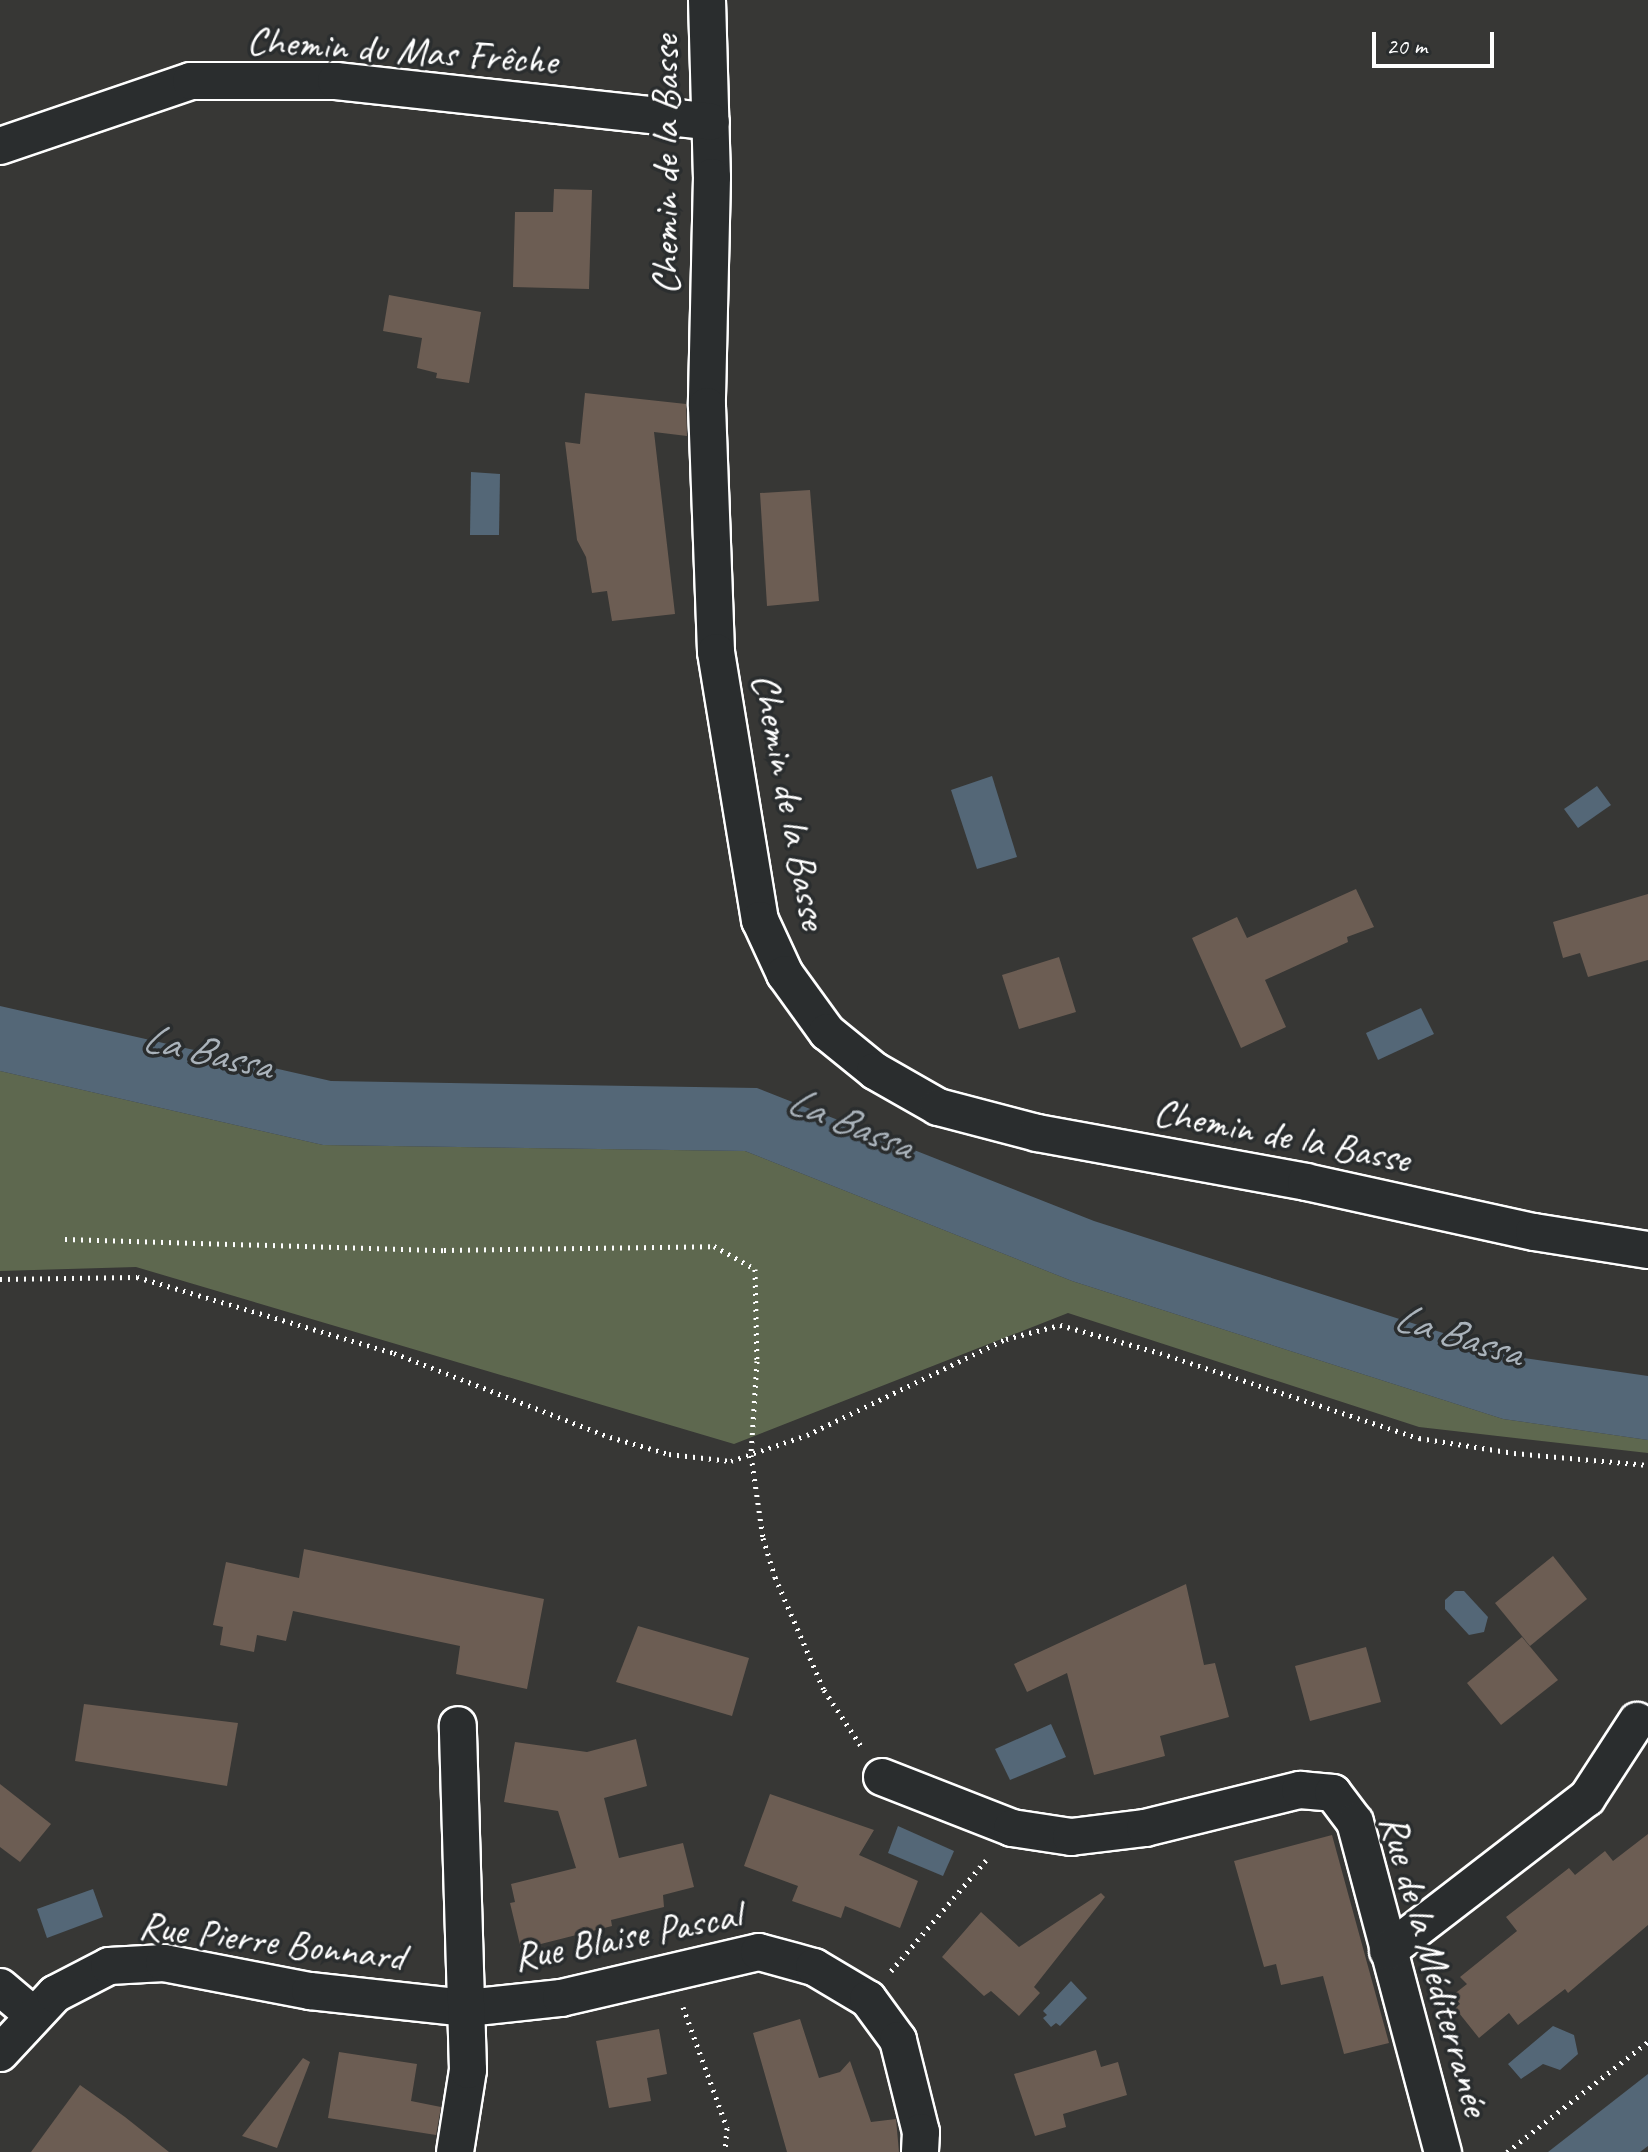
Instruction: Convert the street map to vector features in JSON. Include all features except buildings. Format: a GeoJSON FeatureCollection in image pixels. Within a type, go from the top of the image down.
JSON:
{"type":"FeatureCollection","features":[{"type":"Feature","properties":{"kind":"street","name":"Chemin de la Basse"},"geometry":{"type":"LineString","coordinates":[[707,0],[711,122],[707,406],[716,652],[760,920],[785,974],[827,1032],[875,1071],[938,1107],[1009,1126],[1306,1182],[1534,1232],[1648,1250]]}},
{"type":"Feature","properties":{"kind":"street","name":"Chemin du Mas Frêche"},"geometry":{"type":"LineString","coordinates":[[0,146],[191,81],[336,81],[711,122]]}},
{"type":"Feature","properties":{"kind":"street"},"geometry":{"type":"LineString","coordinates":[[1388,1951],[1587,1798],[1637,1721]]}},
{"type":"Feature","properties":{"kind":"street"},"geometry":{"type":"LineString","coordinates":[[455,2152],[468,2070],[458,1725]]}},
{"type":"Feature","properties":{"kind":"street","name":"Rue de la Méditerranée"},"geometry":{"type":"LineString","coordinates":[[882,1777],[1012,1828],[1071,1837],[1145,1828],[1300,1790],[1333,1793],[1355,1822],[1443,2152]]}},
{"type":"Feature","properties":{"kind":"street","name":"Rue Blaise Pascal"},"geometry":{"type":"LineString","coordinates":[[467,2008],[561,1998],[759,1952],[814,1967],[868,1999],[898,2040],[921,2132],[920,2152]]}},
{"type":"Feature","properties":{"kind":"street","name":"Rue Pierre Bonnard"},"geometry":{"type":"LineString","coordinates":[[1,2049],[55,1994],[109,1966],[164,1963],[310,1991],[467,2008]]}},
{"type":"Feature","properties":{"kind":"street"},"geometry":{"type":"LineString","coordinates":[[0,1987],[33,2015]]}},
{"type":"Feature","properties":{"kind":"path"},"geometry":{"type":"LineString","coordinates":[[65,1239],[444,1250],[714,1246],[755,1269],[757,1361],[751,1455],[763,1538],[775,1577],[824,1690],[882,1777]]}},
{"type":"Feature","properties":{"kind":"path"},"geometry":{"type":"LineString","coordinates":[[0,1279],[137,1277],[394,1353],[610,1437],[654,1450],[731,1461],[807,1435],[1006,1339],[1060,1325],[1160,1353],[1419,1438],[1514,1453],[1648,1465]]}},
{"type":"Feature","properties":{"kind":"path"},"geometry":{"type":"LineString","coordinates":[[868,1999],[1012,1828]]}},
{"type":"Feature","properties":{"kind":"path"},"geometry":{"type":"LineString","coordinates":[[670,1972],[727,2128],[725,2152]]}},
{"type":"Feature","properties":{"kind":"path"},"geometry":{"type":"LineString","coordinates":[[1507,2152],[1648,2042]]}},
{"type":"Feature","properties":{"kind":"green space"},"geometry":{"type":"Polygon","coordinates":[[[0,1071],[323,1145],[745,1151],[1072,1281],[1503,1419],[1648,1440],[1648,1453],[1419,1427],[1068,1313],[734,1444],[136,1267],[0,1271],[0,1071]]]}},
{"type":"Feature","properties":{"kind":"water"},"geometry":{"type":"Polygon","coordinates":[[[471,472],[500,474],[499,535],[470,535],[471,472]]]}},
{"type":"Feature","properties":{"kind":"water"},"geometry":{"type":"Polygon","coordinates":[[[992,776],[1017,857],[977,869],[951,790],[992,776]]]}},
{"type":"Feature","properties":{"kind":"water"},"geometry":{"type":"Polygon","coordinates":[[[1597,786],[1611,805],[1578,828],[1564,809],[1597,786]]]}},
{"type":"Feature","properties":{"kind":"water"},"geometry":{"type":"Polygon","coordinates":[[[0,1006],[331,1081],[757,1088],[1094,1221],[1518,1357],[1648,1376],[1648,1440],[1503,1419],[1072,1281],[745,1151],[323,1145],[0,1071],[0,1006]]]}},
{"type":"Feature","properties":{"kind":"water"},"geometry":{"type":"Polygon","coordinates":[[[1421,1008],[1434,1034],[1378,1060],[1366,1033],[1421,1008]]]}},
{"type":"Feature","properties":{"kind":"water"},"geometry":{"type":"Polygon","coordinates":[[[1455,1591],[1464,1591],[1488,1617],[1484,1632],[1469,1635],[1445,1609],[1445,1600],[1455,1591]]]}},
{"type":"Feature","properties":{"kind":"water"},"geometry":{"type":"Polygon","coordinates":[[[1051,1724],[1066,1757],[1010,1780],[995,1749],[1051,1724]]]}},
{"type":"Feature","properties":{"kind":"water"},"geometry":{"type":"Polygon","coordinates":[[[898,1826],[954,1851],[943,1876],[888,1853],[898,1826]]]}},
{"type":"Feature","properties":{"kind":"water"},"geometry":{"type":"Polygon","coordinates":[[[93,1889],[103,1917],[47,1938],[37,1909],[93,1889]]]}},
{"type":"Feature","properties":{"kind":"water"},"geometry":{"type":"Polygon","coordinates":[[[1071,1981],[1087,1998],[1060,2026],[1056,2023],[1051,2027],[1043,2018],[1047,2015],[1043,2011],[1071,1981]]]}},
{"type":"Feature","properties":{"kind":"water"},"geometry":{"type":"Polygon","coordinates":[[[1553,2026],[1574,2035],[1578,2054],[1560,2070],[1543,2064],[1521,2079],[1508,2064],[1553,2026]]]}},
{"type":"Feature","properties":{"kind":"water"},"geometry":{"type":"Polygon","coordinates":[[[1648,2074],[1648,2146],[1640,2152],[1548,2152],[1648,2074]]]}},
{"type":"Feature","properties":{"kind":"water label","name":"La Bassa"},"geometry":{"type":"Point","coordinates":[207,1052]}},
{"type":"Feature","properties":{"kind":"water label","name":"La Bassa"},"geometry":{"type":"Point","coordinates":[850,1123]}},
{"type":"Feature","properties":{"kind":"water label","name":"La Bassa"},"geometry":{"type":"Point","coordinates":[1458,1335]}}]}
